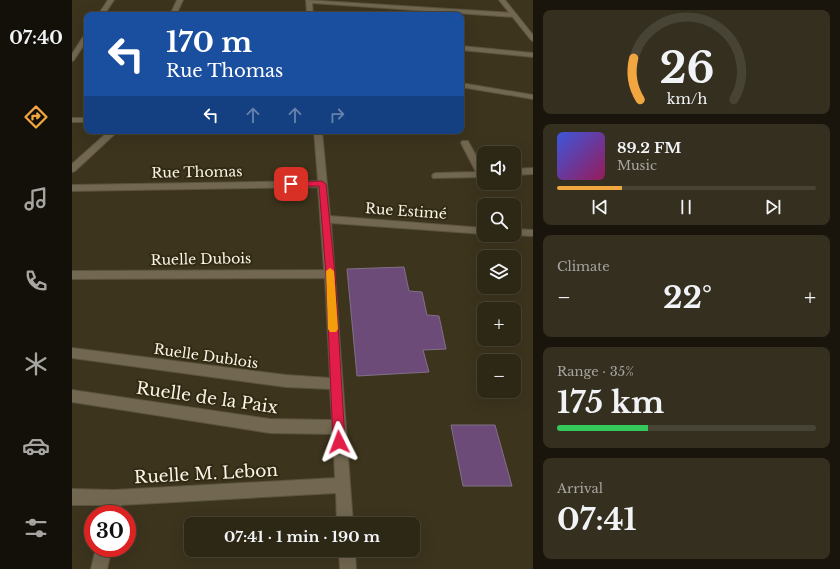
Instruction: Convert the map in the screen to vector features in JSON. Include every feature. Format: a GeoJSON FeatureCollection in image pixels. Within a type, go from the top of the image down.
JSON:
{"type":"FeatureCollection","features":[{"type":"Feature","properties":{"kind":"street"},"geometry":{"type":"LineString","coordinates":[[103,12],[111,0]]}},
{"type":"Feature","properties":{"kind":"street"},"geometry":{"type":"LineString","coordinates":[[174,12],[180,0]]}},
{"type":"Feature","properties":{"kind":"street"},"geometry":{"type":"LineString","coordinates":[[502,0],[533,39]]}},
{"type":"Feature","properties":{"kind":"street"},"geometry":{"type":"LineString","coordinates":[[310,12],[309,1],[459,12]]}},
{"type":"Feature","properties":{"kind":"street"},"geometry":{"type":"LineString","coordinates":[[464,12],[514,16]]}},
{"type":"Feature","properties":{"kind":"street"},"geometry":{"type":"LineString","coordinates":[[72,59],[84,40]]}},
{"type":"Feature","properties":{"kind":"street"},"geometry":{"type":"LineString","coordinates":[[464,48],[533,55]]}},
{"type":"Feature","properties":{"kind":"street"},"geometry":{"type":"LineString","coordinates":[[464,86],[533,97]]}},
{"type":"Feature","properties":{"kind":"street"},"geometry":{"type":"LineString","coordinates":[[72,120],[84,120]]}},
{"type":"Feature","properties":{"kind":"street"},"geometry":{"type":"LineString","coordinates":[[72,169],[111,134]]}},
{"type":"Feature","properties":{"kind":"street"},"geometry":{"type":"LineString","coordinates":[[318,134],[330,274],[344,517]]}},
{"type":"Feature","properties":{"kind":"street"},"geometry":{"type":"LineString","coordinates":[[465,143],[477,164]]}},
{"type":"Feature","properties":{"kind":"street"},"geometry":{"type":"LineString","coordinates":[[521,172],[533,171]]}},
{"type":"Feature","properties":{"kind":"street"},"geometry":{"type":"LineString","coordinates":[[436,176],[477,174]]}},
{"type":"Feature","properties":{"kind":"street","name":"Rue Thomas"},"geometry":{"type":"LineString","coordinates":[[72,188],[322,184]]}},
{"type":"Feature","properties":{"kind":"street","name":"Rue Estimé"},"geometry":{"type":"LineString","coordinates":[[325,219],[477,230]]}},
{"type":"Feature","properties":{"kind":"street"},"geometry":{"type":"LineString","coordinates":[[521,232],[533,233]]}},
{"type":"Feature","properties":{"kind":"street","name":"Ruelle Dubois"},"geometry":{"type":"LineString","coordinates":[[72,275],[330,274]]}},
{"type":"Feature","properties":{"kind":"street","name":"Ruelle Dublois"},"geometry":{"type":"LineString","coordinates":[[72,353],[286,382],[336,384]]}},
{"type":"Feature","properties":{"kind":"street","name":"Ruelle de la Paix"},"geometry":{"type":"LineString","coordinates":[[72,396],[270,426],[338,427]]}},
{"type":"Feature","properties":{"kind":"street","name":"Ruelle M. Lebon"},"geometry":{"type":"LineString","coordinates":[[72,497],[115,498],[342,485]]}},
{"type":"Feature","properties":{"kind":"street"},"geometry":{"type":"LineString","coordinates":[[114,505],[115,498]]}},
{"type":"Feature","properties":{"kind":"street"},"geometry":{"type":"LineString","coordinates":[[99,569],[102,557]]}},
{"type":"Feature","properties":{"kind":"street"},"geometry":{"type":"LineString","coordinates":[[347,557],[348,569]]}},
{"type":"Feature","properties":{"kind":"building"},"geometry":{"type":"Polygon","coordinates":[[[404,267],[409,291],[422,292],[427,315],[439,316],[446,349],[423,350],[429,372],[357,376],[347,269],[404,267]]]}},
{"type":"Feature","properties":{"kind":"building"},"geometry":{"type":"Polygon","coordinates":[[[451,425],[495,425],[512,486],[463,486],[451,425]]]}},
{"type":"Feature","properties":{"kind":"slow traffic"},"geometry":{"type":"LineString","coordinates":[[330,271],[333,329]]}},
{"type":"Feature","properties":{"kind":"route"},"geometry":{"type":"LineString","coordinates":[[291,184],[322,184],[330,274],[339,442]]}}]}
